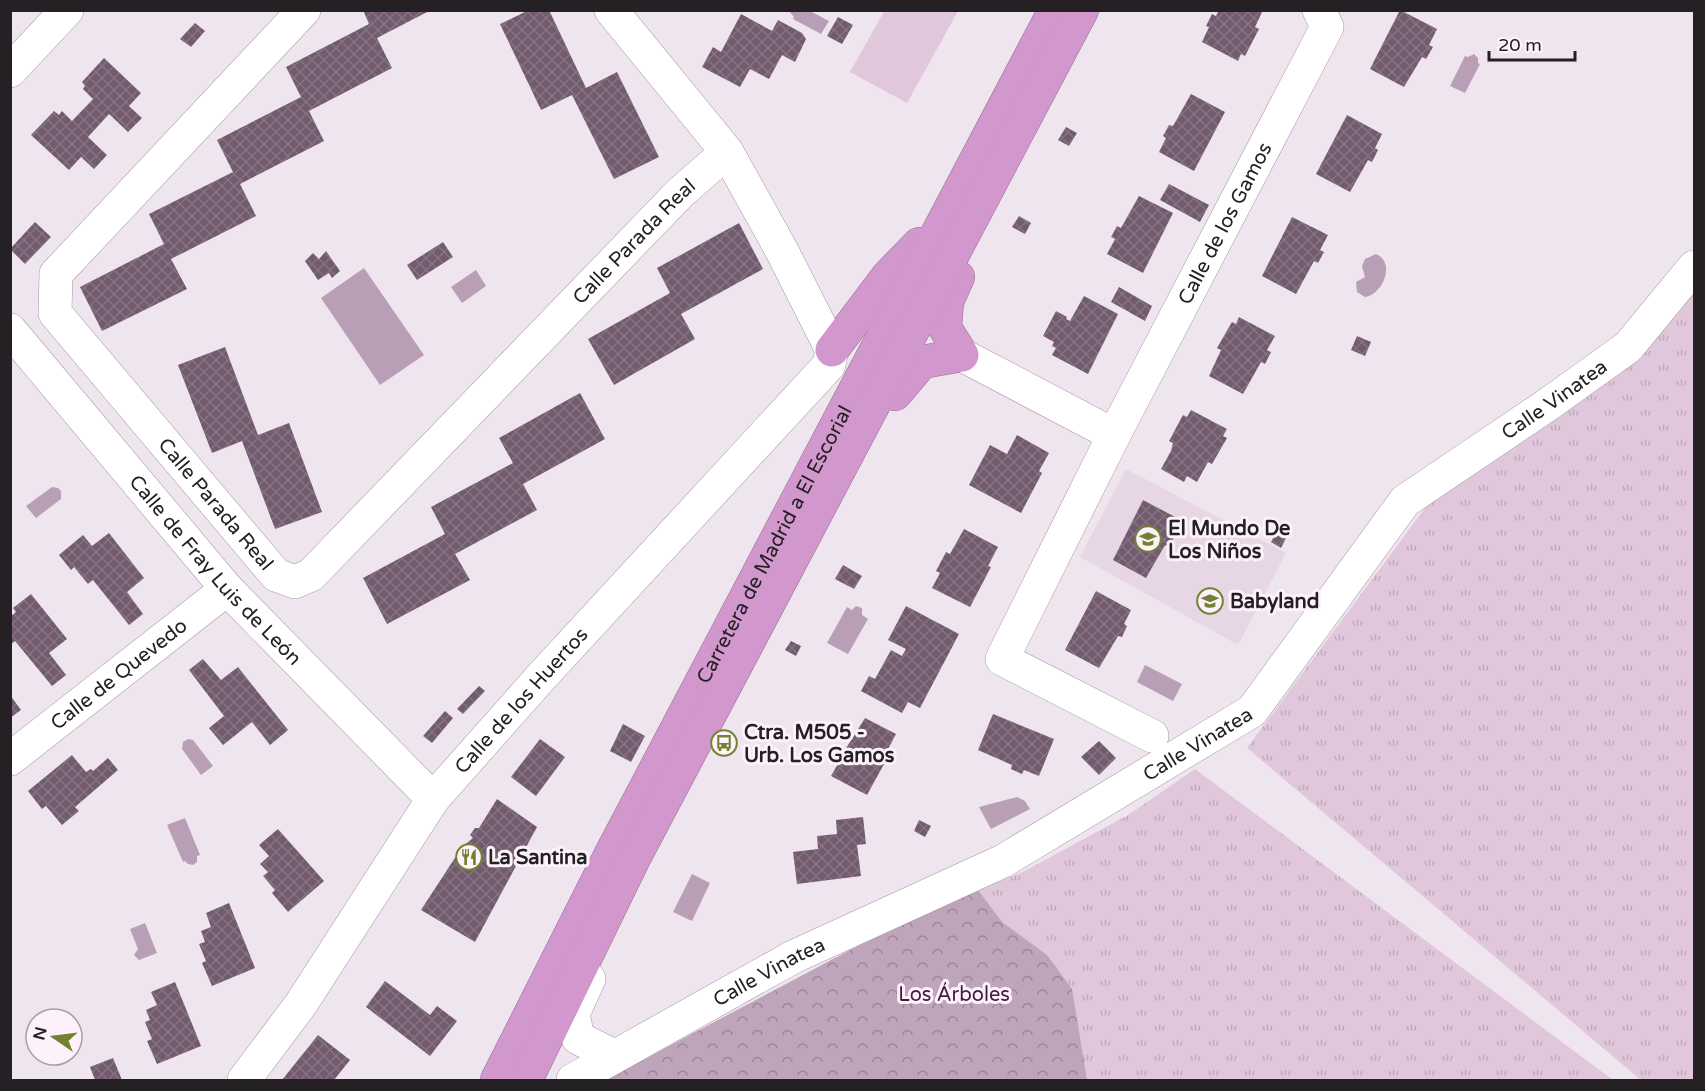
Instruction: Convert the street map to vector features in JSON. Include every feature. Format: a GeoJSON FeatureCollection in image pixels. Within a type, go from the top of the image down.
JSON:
{"type":"FeatureCollection","features":[{"type":"Feature","properties":{"kind":"highway","name":"Carretera de Madrid a El Escorial"},"geometry":{"type":"LineString","coordinates":[[497,1080],[613,849],[1055,10]]}},
{"type":"Feature","properties":{"kind":"highway","name":"Carretera de Madrid a El Escorial"},"geometry":{"type":"LineString","coordinates":[[526,1080],[633,860],[1083,10]]}},
{"type":"Feature","properties":{"kind":"highway"},"geometry":{"type":"LineString","coordinates":[[854,445],[922,362],[962,355],[945,328],[947,302],[985,221],[1007,153]]}},
{"type":"Feature","properties":{"kind":"highway"},"geometry":{"type":"LineString","coordinates":[[832,350],[888,276],[947,215]]}},
{"type":"Feature","properties":{"kind":"street"},"geometry":{"type":"LineString","coordinates":[[10,71],[67,10]]}},
{"type":"Feature","properties":{"kind":"street","name":"Calle Parada Real"},"geometry":{"type":"LineString","coordinates":[[304,10],[56,274],[55,313],[276,575],[295,582],[310,575],[680,193],[727,152]]}},
{"type":"Feature","properties":{"kind":"street"},"geometry":{"type":"LineString","coordinates":[[611,10],[727,152],[782,251],[832,350]]}},
{"type":"Feature","properties":{"kind":"street","name":"Calle de los Gamos"},"geometry":{"type":"LineString","coordinates":[[1152,736],[1002,659],[1114,435],[1327,27],[1319,10]]}},
{"type":"Feature","properties":{"kind":"street","name":"Calle Vinatea"},"geometry":{"type":"LineString","coordinates":[[573,1080],[793,957],[1003,861],[1252,711],[1406,501],[1628,347],[1695,267]]}},
{"type":"Feature","properties":{"kind":"street","name":"Calle de Fray Luis de León"},"geometry":{"type":"LineString","coordinates":[[10,330],[227,589],[433,799]]}},
{"type":"Feature","properties":{"kind":"street","name":"Calle de los Huertos"},"geometry":{"type":"LineString","coordinates":[[244,1080],[301,1004],[433,799],[551,666],[829,365],[832,350]]}},
{"type":"Feature","properties":{"kind":"street"},"geometry":{"type":"LineString","coordinates":[[962,355],[1114,435]]}},
{"type":"Feature","properties":{"kind":"street","name":"Calle de Quevedo"},"geometry":{"type":"LineString","coordinates":[[10,759],[227,589]]}},
{"type":"Feature","properties":{"kind":"street"},"geometry":{"type":"LineString","coordinates":[[614,1056],[578,1038],[573,1014],[612,929],[633,860]]}},
{"type":"Feature","properties":{"kind":"shaded area"},"geometry":{"type":"Polygon","coordinates":[[[789,11],[810,11],[829,21],[821,34],[793,19],[789,11]]]}},
{"type":"Feature","properties":{"kind":"shaded area"},"geometry":{"type":"Polygon","coordinates":[[[1474,54],[1480,64],[1465,93],[1450,86],[1465,56],[1474,54]]]}},
{"type":"Feature","properties":{"kind":"shaded area"},"geometry":{"type":"Polygon","coordinates":[[[1376,254],[1385,264],[1385,278],[1377,291],[1365,297],[1357,292],[1356,282],[1365,277],[1362,266],[1365,259],[1376,254]]]}},
{"type":"Feature","properties":{"kind":"shaded area"},"geometry":{"type":"Polygon","coordinates":[[[364,268],[424,355],[380,385],[321,298],[364,268]]]}},
{"type":"Feature","properties":{"kind":"shaded area"},"geometry":{"type":"Polygon","coordinates":[[[476,270],[486,286],[462,303],[451,287],[476,270]]]}},
{"type":"Feature","properties":{"kind":"shaded area","name":"Babyland"},"geometry":{"type":"Polygon","coordinates":[[[1126,469],[1286,553],[1238,645],[1080,557],[1126,469]]]}},
{"type":"Feature","properties":{"kind":"shaded area"},"geometry":{"type":"Polygon","coordinates":[[[52,487],[61,491],[61,499],[36,518],[26,506],[52,487]]]}},
{"type":"Feature","properties":{"kind":"shaded area"},"geometry":{"type":"Polygon","coordinates":[[[856,606],[862,608],[862,615],[868,619],[848,654],[827,643],[847,607],[852,610],[856,606]]]}},
{"type":"Feature","properties":{"kind":"shaded area"},"geometry":{"type":"Polygon","coordinates":[[[1145,665],[1182,684],[1173,701],[1137,682],[1145,665]]]}},
{"type":"Feature","properties":{"kind":"shaded area"},"geometry":{"type":"Polygon","coordinates":[[[188,739],[193,740],[213,766],[201,775],[182,749],[183,742],[188,739]]]}},
{"type":"Feature","properties":{"kind":"shaded area"},"geometry":{"type":"Polygon","coordinates":[[[1017,797],[1025,801],[1030,809],[991,829],[979,807],[1017,797]]]}},
{"type":"Feature","properties":{"kind":"shaded area"},"geometry":{"type":"Polygon","coordinates":[[[185,818],[200,855],[197,856],[197,862],[193,865],[183,862],[167,825],[185,818]]]}},
{"type":"Feature","properties":{"kind":"shaded area"},"geometry":{"type":"Polygon","coordinates":[[[692,874],[710,883],[692,921],[673,912],[692,874]]]}},
{"type":"Feature","properties":{"kind":"shaded area"},"geometry":{"type":"Polygon","coordinates":[[[145,923],[157,953],[139,960],[134,955],[138,949],[130,929],[145,923]]]}},
{"type":"Feature","properties":{"kind":"green space"},"geometry":{"type":"Polygon","coordinates":[[[885,10],[958,11],[907,103],[850,72],[885,10]]]}},
{"type":"Feature","properties":{"kind":"green space"},"geometry":{"type":"Polygon","coordinates":[[[1694,285],[1694,1080],[1641,1080],[1247,748],[1425,508],[1639,351],[1694,285]]]}},
{"type":"Feature","properties":{"kind":"green space"},"geometry":{"type":"Polygon","coordinates":[[[1195,769],[1613,1080],[605,1080],[916,915],[1023,872],[1128,815],[1195,769]]]}},
{"type":"Feature","properties":{"kind":"green space","name":"Los Árboles"},"geometry":{"type":"Polygon","coordinates":[[[978,890],[1002,922],[1047,955],[1072,989],[1087,1080],[605,1080],[916,915],[978,890]]]}},
{"type":"Feature","properties":{"kind":"building"},"geometry":{"type":"Polygon","coordinates":[[[363,10],[431,10],[377,38],[392,68],[309,111],[324,141],[240,184],[256,216],[171,259],[187,289],[102,331],[80,287],[164,244],[149,214],[233,172],[217,140],[301,97],[286,67],[369,24],[363,10]]]}},
{"type":"Feature","properties":{"kind":"building"},"geometry":{"type":"Polygon","coordinates":[[[529,10],[549,10],[586,88],[617,72],[659,157],[614,179],[572,95],[541,110],[500,24],[529,10]]]}},
{"type":"Feature","properties":{"kind":"building"},"geometry":{"type":"Polygon","coordinates":[[[1219,10],[1263,10],[1255,27],[1259,29],[1245,56],[1241,54],[1238,61],[1202,42],[1212,14],[1216,16],[1219,10]]]}},
{"type":"Feature","properties":{"kind":"building"},"geometry":{"type":"Polygon","coordinates":[[[1400,10],[1437,29],[1429,45],[1433,47],[1426,59],[1422,57],[1404,87],[1370,69],[1400,10]]]}},
{"type":"Feature","properties":{"kind":"building"},"geometry":{"type":"Polygon","coordinates":[[[741,14],[772,31],[778,20],[802,33],[806,39],[795,62],[782,55],[769,79],[750,69],[740,87],[702,67],[713,47],[721,52],[741,14]]]}},
{"type":"Feature","properties":{"kind":"building"},"geometry":{"type":"Polygon","coordinates":[[[838,17],[853,25],[842,44],[827,36],[838,17]]]}},
{"type":"Feature","properties":{"kind":"building"},"geometry":{"type":"Polygon","coordinates":[[[195,23],[205,31],[191,47],[180,39],[195,23]]]}},
{"type":"Feature","properties":{"kind":"building"},"geometry":{"type":"Polygon","coordinates":[[[104,58],[141,93],[129,106],[142,118],[128,132],[109,114],[88,137],[107,155],[94,169],[81,157],[69,170],[31,135],[54,111],[59,115],[62,111],[72,121],[93,99],[83,89],[85,86],[82,82],[104,58]]]}},
{"type":"Feature","properties":{"kind":"building"},"geometry":{"type":"Polygon","coordinates":[[[1191,94],[1225,112],[1194,171],[1159,152],[1166,138],[1163,136],[1169,125],[1173,126],[1191,94]]]}},
{"type":"Feature","properties":{"kind":"building"},"geometry":{"type":"Polygon","coordinates":[[[1347,115],[1382,134],[1375,148],[1378,150],[1372,162],[1368,160],[1350,192],[1316,174],[1347,115]]]}},
{"type":"Feature","properties":{"kind":"building"},"geometry":{"type":"Polygon","coordinates":[[[1066,127],[1077,133],[1069,146],[1058,140],[1066,127]]]}},
{"type":"Feature","properties":{"kind":"building"},"geometry":{"type":"Polygon","coordinates":[[[1169,184],[1209,205],[1200,222],[1160,200],[1169,184]]]}},
{"type":"Feature","properties":{"kind":"building"},"geometry":{"type":"Polygon","coordinates":[[[1139,196],[1173,213],[1143,273],[1107,254],[1115,239],[1111,237],[1117,226],[1121,228],[1139,196]]]}},
{"type":"Feature","properties":{"kind":"building"},"geometry":{"type":"Polygon","coordinates":[[[1019,216],[1031,223],[1025,234],[1012,227],[1019,216]]]}},
{"type":"Feature","properties":{"kind":"building"},"geometry":{"type":"Polygon","coordinates":[[[1292,217],[1328,235],[1320,250],[1324,252],[1318,263],[1314,261],[1296,294],[1262,276],[1292,217]]]}},
{"type":"Feature","properties":{"kind":"building"},"geometry":{"type":"Polygon","coordinates":[[[35,222],[51,237],[25,264],[10,249],[35,222]]]}},
{"type":"Feature","properties":{"kind":"building"},"geometry":{"type":"Polygon","coordinates":[[[739,223],[763,269],[681,314],[695,339],[614,385],[588,339],[670,293],[657,268],[739,223]]]}},
{"type":"Feature","properties":{"kind":"building"},"geometry":{"type":"Polygon","coordinates":[[[443,242],[453,257],[417,280],[407,265],[443,242]]]}},
{"type":"Feature","properties":{"kind":"building"},"geometry":{"type":"Polygon","coordinates":[[[326,251],[340,271],[332,278],[329,273],[318,280],[305,261],[313,253],[319,259],[326,251]]]}},
{"type":"Feature","properties":{"kind":"building"},"geometry":{"type":"Polygon","coordinates":[[[1119,287],[1152,306],[1145,321],[1111,302],[1119,287]]]}},
{"type":"Feature","properties":{"kind":"building"},"geometry":{"type":"Polygon","coordinates":[[[1084,296],[1118,314],[1088,374],[1052,355],[1056,348],[1052,346],[1054,342],[1043,336],[1056,311],[1070,321],[1084,296]]]}},
{"type":"Feature","properties":{"kind":"building"},"geometry":{"type":"Polygon","coordinates":[[[1239,317],[1275,336],[1267,350],[1271,352],[1265,364],[1261,362],[1243,394],[1209,376],[1221,350],[1217,348],[1232,322],[1236,324],[1239,317]]]}},
{"type":"Feature","properties":{"kind":"building"},"geometry":{"type":"Polygon","coordinates":[[[1357,336],[1371,342],[1365,356],[1351,350],[1357,336]]]}},
{"type":"Feature","properties":{"kind":"building"},"geometry":{"type":"Polygon","coordinates":[[[225,347],[258,435],[289,423],[322,512],[275,529],[242,441],[212,453],[178,365],[225,347]]]}},
{"type":"Feature","properties":{"kind":"building"},"geometry":{"type":"Polygon","coordinates":[[[580,393],[605,439],[523,484],[537,510],[455,554],[470,580],[387,624],[363,578],[445,534],[431,507],[513,463],[499,438],[580,393]]]}},
{"type":"Feature","properties":{"kind":"building"},"geometry":{"type":"Polygon","coordinates":[[[1191,410],[1227,429],[1223,436],[1227,438],[1212,464],[1208,462],[1197,482],[1187,476],[1184,482],[1161,469],[1171,451],[1173,443],[1169,441],[1183,415],[1187,417],[1191,410]]]}},
{"type":"Feature","properties":{"kind":"building"},"geometry":{"type":"Polygon","coordinates":[[[1017,435],[1049,453],[1039,471],[1042,473],[1021,513],[969,485],[990,445],[1007,454],[1017,435]]]}},
{"type":"Feature","properties":{"kind":"building"},"geometry":{"type":"Polygon","coordinates":[[[1143,500],[1179,519],[1171,534],[1175,536],[1168,547],[1165,545],[1146,578],[1113,560],[1143,500]]]}},
{"type":"Feature","properties":{"kind":"building"},"geometry":{"type":"Polygon","coordinates":[[[964,529],[998,547],[988,566],[991,567],[970,607],[932,588],[940,573],[936,571],[946,552],[950,554],[964,529]]]}},
{"type":"Feature","properties":{"kind":"building"},"geometry":{"type":"Polygon","coordinates":[[[1276,532],[1286,538],[1281,548],[1271,542],[1276,532]]]}},
{"type":"Feature","properties":{"kind":"building"},"geometry":{"type":"Polygon","coordinates":[[[109,533],[144,578],[127,592],[143,614],[129,625],[93,580],[88,584],[74,567],[71,570],[59,555],[83,535],[92,546],[109,533]]]}},
{"type":"Feature","properties":{"kind":"building"},"geometry":{"type":"Polygon","coordinates":[[[843,565],[862,576],[854,589],[835,579],[843,565]]]}},
{"type":"Feature","properties":{"kind":"building"},"geometry":{"type":"Polygon","coordinates":[[[1096,591],[1131,610],[1124,624],[1127,626],[1122,637],[1118,636],[1099,668],[1065,650],[1096,591]]]}},
{"type":"Feature","properties":{"kind":"building"},"geometry":{"type":"Polygon","coordinates":[[[31,594],[67,639],[49,653],[66,675],[52,686],[15,641],[10,645],[10,617],[16,612],[13,608],[31,594]]]}},
{"type":"Feature","properties":{"kind":"building"},"geometry":{"type":"Polygon","coordinates":[[[906,606],[959,634],[920,708],[908,702],[902,713],[861,691],[869,676],[875,679],[891,650],[902,656],[906,649],[888,640],[906,606]]]}},
{"type":"Feature","properties":{"kind":"building"},"geometry":{"type":"Polygon","coordinates":[[[791,641],[801,646],[796,656],[785,650],[791,641]]]}},
{"type":"Feature","properties":{"kind":"building"},"geometry":{"type":"Polygon","coordinates":[[[203,659],[221,680],[238,667],[288,730],[270,745],[252,722],[223,745],[209,728],[224,716],[189,670],[203,659]]]}},
{"type":"Feature","properties":{"kind":"building"},"geometry":{"type":"Polygon","coordinates":[[[479,686],[485,691],[463,714],[457,709],[479,686]]]}},
{"type":"Feature","properties":{"kind":"building"},"geometry":{"type":"Polygon","coordinates":[[[10,695],[21,710],[10,718],[10,695]]]}},
{"type":"Feature","properties":{"kind":"building"},"geometry":{"type":"Polygon","coordinates":[[[445,711],[453,718],[432,743],[423,736],[445,711]]]}},
{"type":"Feature","properties":{"kind":"building"},"geometry":{"type":"Polygon","coordinates":[[[993,714],[1054,739],[1039,776],[1024,770],[1022,774],[1011,769],[1012,765],[978,750],[993,714]]]}},
{"type":"Feature","properties":{"kind":"building"},"geometry":{"type":"Polygon","coordinates":[[[865,718],[896,734],[886,753],[889,755],[867,795],[831,776],[839,762],[835,760],[841,748],[845,750],[865,718]]]}},
{"type":"Feature","properties":{"kind":"building"},"geometry":{"type":"Polygon","coordinates":[[[623,724],[645,736],[631,762],[610,751],[623,724]]]}},
{"type":"Feature","properties":{"kind":"building"},"geometry":{"type":"Polygon","coordinates":[[[540,739],[565,757],[536,796],[511,777],[540,739]]]}},
{"type":"Feature","properties":{"kind":"building"},"geometry":{"type":"Polygon","coordinates":[[[1099,741],[1116,758],[1099,775],[1081,757],[1099,741]]]}},
{"type":"Feature","properties":{"kind":"building"},"geometry":{"type":"Polygon","coordinates":[[[72,755],[86,772],[91,769],[93,771],[108,758],[118,770],[75,807],[79,811],[62,825],[46,806],[42,809],[28,791],[72,755]]]}},
{"type":"Feature","properties":{"kind":"building"},"geometry":{"type":"Polygon","coordinates":[[[497,799],[537,827],[475,942],[421,910],[462,847],[473,838],[470,835],[475,828],[479,828],[497,799]]]}},
{"type":"Feature","properties":{"kind":"building"},"geometry":{"type":"Polygon","coordinates":[[[863,817],[866,844],[857,845],[861,876],[797,884],[793,852],[818,849],[817,836],[837,834],[836,820],[863,817]]]}},
{"type":"Feature","properties":{"kind":"building"},"geometry":{"type":"Polygon","coordinates":[[[919,820],[931,826],[925,837],[914,831],[919,820]]]}},
{"type":"Feature","properties":{"kind":"building"},"geometry":{"type":"Polygon","coordinates":[[[278,829],[324,881],[288,912],[272,893],[275,890],[263,876],[268,872],[260,864],[269,856],[259,845],[278,829]]]}},
{"type":"Feature","properties":{"kind":"building"},"geometry":{"type":"Polygon","coordinates":[[[229,903],[255,968],[212,986],[202,963],[206,961],[199,944],[205,942],[201,931],[211,927],[206,913],[229,903]]]}},
{"type":"Feature","properties":{"kind":"building"},"geometry":{"type":"Polygon","coordinates":[[[385,981],[430,1015],[437,1006],[457,1021],[430,1056],[366,1007],[385,981]]]}},
{"type":"Feature","properties":{"kind":"building"},"geometry":{"type":"Polygon","coordinates":[[[175,982],[201,1046],[157,1064],[147,1041],[152,1039],[145,1022],[150,1020],[146,1010],[157,1005],[151,992],[175,982]]]}},
{"type":"Feature","properties":{"kind":"building"},"geometry":{"type":"Polygon","coordinates":[[[318,1035],[350,1060],[334,1080],[282,1080],[318,1035]]]}},
{"type":"Feature","properties":{"kind":"building"},"geometry":{"type":"Polygon","coordinates":[[[113,1058],[122,1080],[95,1080],[90,1067],[113,1058]]]}},
{"type":"Feature","properties":{"kind":"place","name":"El Mundo De Los Niños"},"geometry":{"type":"Point","coordinates":[1148,539]}},
{"type":"Feature","properties":{"kind":"place","name":"Babyland"},"geometry":{"type":"Point","coordinates":[1210,601]}},
{"type":"Feature","properties":{"kind":"place","name":"Ctra. M505 - Urb. Los Gamos"},"geometry":{"type":"Point","coordinates":[724,743]}},
{"type":"Feature","properties":{"kind":"place","name":"La Santina"},"geometry":{"type":"Point","coordinates":[469,857]}}]}
